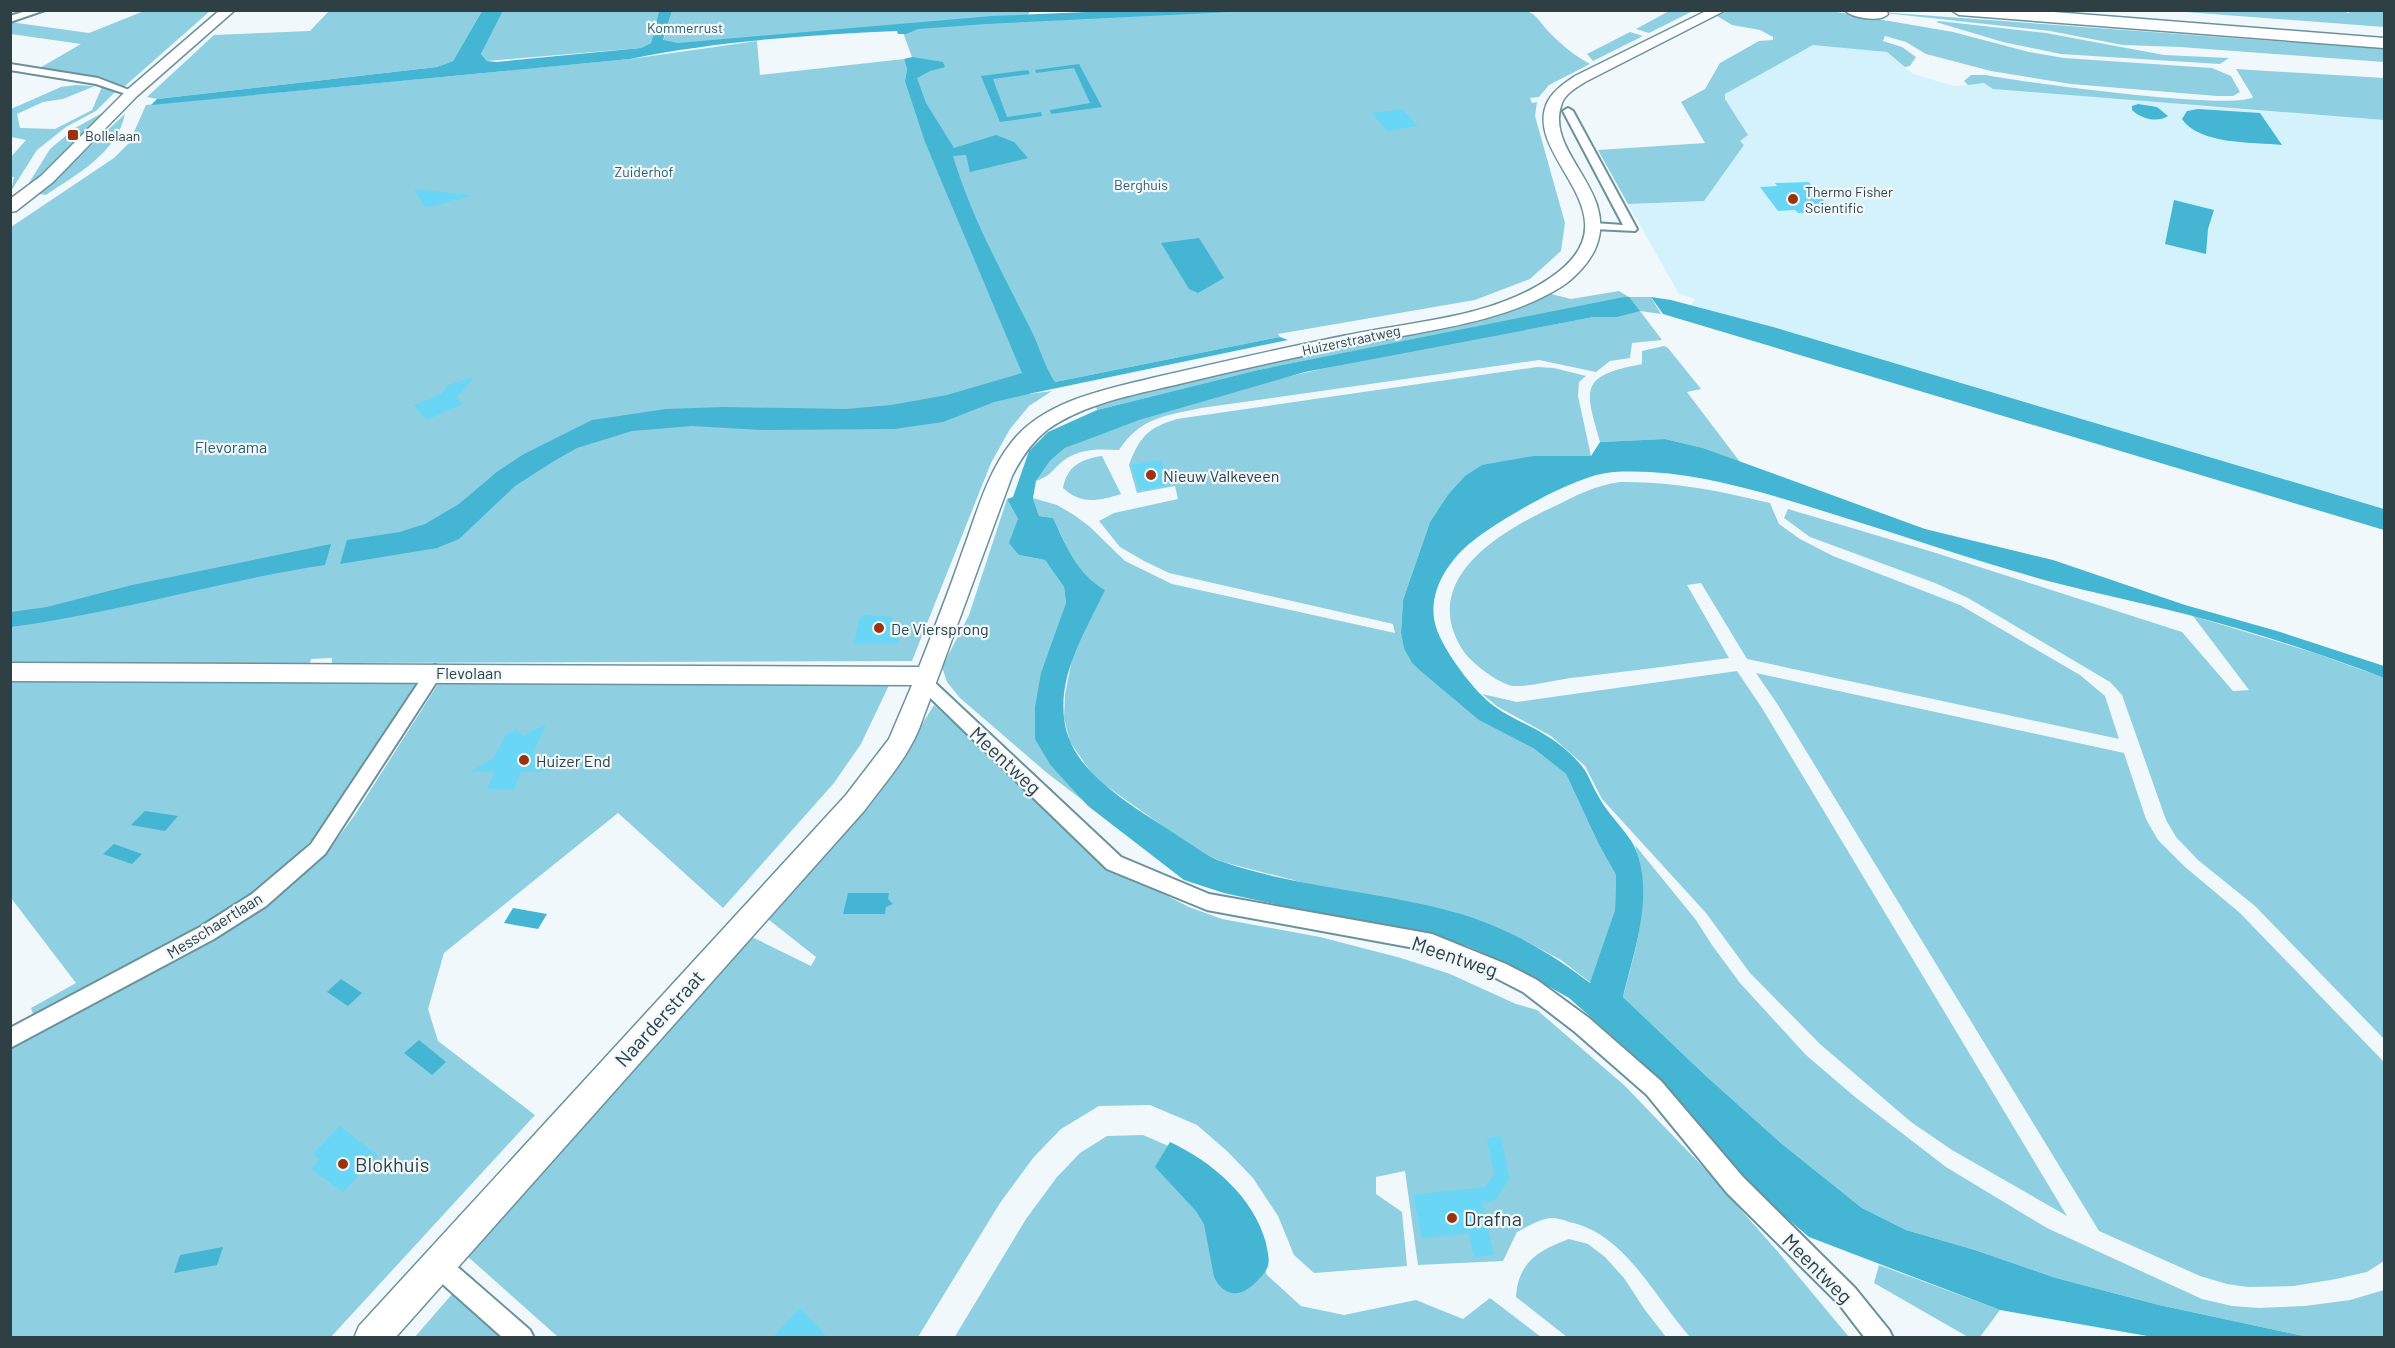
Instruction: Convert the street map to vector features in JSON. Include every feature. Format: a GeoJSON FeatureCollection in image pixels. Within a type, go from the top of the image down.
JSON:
{"type":"FeatureCollection","features":[{"type":"Feature","properties":{"kind":"highway"},"geometry":{"type":"LineString","coordinates":[[1852,10],[1880,14]]}},
{"type":"Feature","properties":{"kind":"highway"},"geometry":{"type":"LineString","coordinates":[[1959,10],[2385,44]]}},
{"type":"Feature","properties":{"kind":"highway"},"geometry":{"type":"LineString","coordinates":[[2093,10],[2385,33]]}},
{"type":"Feature","properties":{"kind":"street"},"geometry":{"type":"LineString","coordinates":[[10,20],[42,10]]}},
{"type":"Feature","properties":{"kind":"street"},"geometry":{"type":"LineString","coordinates":[[10,207],[47,180],[132,93],[228,10]]}},
{"type":"Feature","properties":{"kind":"street"},"geometry":{"type":"LineString","coordinates":[[1568,111],[1631,228],[1594,226],[1592,209],[1556,141],[1552,123],[1552,108],[1562,92],[1601,67],[1720,10]]}},
{"type":"Feature","properties":{"kind":"street"},"geometry":{"type":"LineString","coordinates":[[10,67],[98,81],[132,93]]}},
{"type":"Feature","properties":{"kind":"street"},"geometry":{"type":"LineString","coordinates":[[1567,159],[1592,157]]}},
{"type":"Feature","properties":{"kind":"street","name":"Huizerstraatweg"},"geometry":{"type":"LineString","coordinates":[[925,683],[997,489],[1014,451],[1042,424],[1116,393],[1345,340],[1496,309],[1549,287],[1573,269],[1586,250],[1594,226]]}},
{"type":"Feature","properties":{"kind":"street","name":"Flevolaan"},"geometry":{"type":"LineString","coordinates":[[10,672],[895,674],[916,675],[925,683]]}},
{"type":"Feature","properties":{"kind":"street","name":"Messchaertlaan"},"geometry":{"type":"LineString","coordinates":[[10,1039],[207,933],[259,900],[318,849],[435,672]]}},
{"type":"Feature","properties":{"kind":"street","name":"Naarderstraat"},"geometry":{"type":"LineString","coordinates":[[370,1338],[855,803],[897,749],[925,683]]}},
{"type":"Feature","properties":{"kind":"street","name":"Meentweg"},"geometry":{"type":"LineString","coordinates":[[925,683],[1114,863],[1207,902],[1432,943],[1499,970],[1530,986],[1582,1025],[1654,1088],[1735,1185],[1847,1296],[1881,1338]]}},
{"type":"Feature","properties":{"kind":"street"},"geometry":{"type":"LineString","coordinates":[[436,1264],[522,1338]]}},
{"type":"Feature","properties":{"kind":"shaded area"},"geometry":{"type":"Polygon","coordinates":[[[482,11],[503,11],[481,54],[487,61],[496,62],[641,48],[651,43],[659,11],[672,11],[663,40],[678,43],[992,16],[1111,11],[1250,11],[986,24],[918,29],[906,34],[898,34],[897,31],[763,40],[630,59],[151,105],[157,99],[437,67],[453,61],[482,11]]]}},
{"type":"Feature","properties":{"kind":"shaded area"},"geometry":{"type":"Polygon","coordinates":[[[1816,44],[1887,52],[1913,74],[1954,86],[1984,83],[2197,106],[2384,120],[2384,509],[2034,406],[2034,404],[1691,305],[1695,299],[1679,294],[1628,204],[1704,200],[1744,145],[1739,141],[1748,135],[1726,101],[1725,94],[1816,44]]]}},
{"type":"Feature","properties":{"kind":"shaded area"},"geometry":{"type":"Polygon","coordinates":[[[912,57],[943,62],[945,67],[917,78],[926,103],[954,148],[996,135],[1014,142],[1028,158],[970,172],[966,155],[953,156],[978,222],[1055,382],[1280,337],[1288,340],[1033,393],[994,402],[943,422],[894,429],[761,430],[692,426],[632,431],[577,448],[554,461],[515,486],[459,539],[437,548],[340,564],[347,540],[400,532],[425,524],[459,504],[498,471],[524,454],[592,420],[666,409],[724,407],[846,409],[891,405],[947,395],[1022,373],[925,142],[905,81],[907,69],[904,59],[912,57]]]}},
{"type":"Feature","properties":{"kind":"shaded area"},"geometry":{"type":"Polygon","coordinates":[[[1079,64],[1102,107],[1051,114],[1050,110],[1090,103],[1074,68],[1036,73],[1035,70],[1079,64]]]}},
{"type":"Feature","properties":{"kind":"shaded area"},"geometry":{"type":"Polygon","coordinates":[[[1028,70],[1030,74],[993,79],[1007,117],[1041,112],[1042,116],[1000,122],[981,76],[1028,70]]]}},
{"type":"Feature","properties":{"kind":"shaded area"},"geometry":{"type":"Polygon","coordinates":[[[2138,104],[2157,107],[2168,116],[2155,120],[2145,118],[2132,110],[2132,106],[2138,104]]]}},
{"type":"Feature","properties":{"kind":"shaded area"},"geometry":{"type":"Polygon","coordinates":[[[2198,109],[2260,113],[2282,145],[2228,141],[2201,134],[2182,119],[2187,111],[2198,109]]]}},
{"type":"Feature","properties":{"kind":"shaded area"},"geometry":{"type":"Polygon","coordinates":[[[2174,200],[2214,210],[2208,229],[2206,254],[2165,244],[2174,200]]]}},
{"type":"Feature","properties":{"kind":"shaded area"},"geometry":{"type":"Polygon","coordinates":[[[1199,238],[1224,278],[1198,293],[1189,289],[1161,243],[1199,238]]]}},
{"type":"Feature","properties":{"kind":"shaded area"},"geometry":{"type":"Polygon","coordinates":[[[1629,297],[1640,311],[1617,317],[1594,317],[1305,372],[1139,420],[1065,448],[1050,461],[1036,481],[1033,498],[1039,516],[1053,518],[1068,550],[1080,568],[1095,584],[1105,590],[1075,652],[1066,684],[1064,718],[1077,755],[1103,784],[1124,800],[1218,860],[1281,878],[1426,905],[1473,918],[1526,941],[1590,983],[1615,910],[1616,875],[1599,845],[1566,774],[1533,748],[1479,720],[1423,673],[1412,663],[1404,649],[1401,633],[1403,600],[1430,522],[1447,496],[1465,476],[1482,465],[1533,456],[1591,456],[1600,442],[1665,439],[1703,448],[1925,529],[2053,560],[2185,605],[2277,631],[2384,666],[2384,678],[2238,629],[2048,581],[1772,495],[1720,482],[1667,473],[1599,474],[1563,488],[1525,507],[1478,537],[1458,554],[1443,576],[1434,601],[1436,627],[1452,659],[1469,681],[1494,706],[1547,736],[1574,757],[1583,767],[1604,805],[1635,848],[1641,866],[1643,904],[1637,942],[1623,997],[1782,1144],[1862,1208],[1906,1230],[1975,1250],[2056,1278],[2159,1305],[2308,1337],[2153,1337],[2000,1310],[1809,1237],[1763,1198],[1671,1093],[1626,1048],[1569,998],[1516,968],[1467,946],[1224,893],[1184,880],[1088,806],[1051,766],[1035,739],[1035,707],[1041,673],[1066,603],[1064,587],[1045,560],[1019,555],[1009,543],[1018,519],[1007,499],[1013,497],[1029,451],[1048,432],[1097,410],[1258,370],[1629,297]]]}},
{"type":"Feature","properties":{"kind":"shaded area"},"geometry":{"type":"Polygon","coordinates":[[[1651,297],[1671,300],[1773,327],[2384,509],[2384,530],[1663,314],[1651,297]]]}},
{"type":"Feature","properties":{"kind":"shaded area"},"geometry":{"type":"Polygon","coordinates":[[[331,544],[325,565],[246,579],[89,614],[11,627],[11,612],[47,607],[132,585],[331,544]]]}},
{"type":"Feature","properties":{"kind":"shaded area"},"geometry":{"type":"Polygon","coordinates":[[[145,811],[178,816],[165,831],[131,825],[145,811]]]}},
{"type":"Feature","properties":{"kind":"shaded area"},"geometry":{"type":"Polygon","coordinates":[[[114,844],[142,854],[132,864],[103,854],[114,844]]]}},
{"type":"Feature","properties":{"kind":"shaded area"},"geometry":{"type":"Polygon","coordinates":[[[848,893],[889,893],[888,899],[893,904],[886,907],[885,914],[843,914],[848,893]]]}},
{"type":"Feature","properties":{"kind":"shaded area"},"geometry":{"type":"Polygon","coordinates":[[[513,908],[547,914],[538,929],[504,923],[513,908]]]}},
{"type":"Feature","properties":{"kind":"shaded area"},"geometry":{"type":"Polygon","coordinates":[[[341,979],[362,993],[348,1006],[327,992],[341,979]]]}},
{"type":"Feature","properties":{"kind":"shaded area"},"geometry":{"type":"Polygon","coordinates":[[[419,1040],[446,1062],[432,1075],[404,1053],[419,1040]]]}},
{"type":"Feature","properties":{"kind":"shaded area"},"geometry":{"type":"Polygon","coordinates":[[[1170,1142],[1201,1159],[1229,1182],[1252,1210],[1260,1226],[1269,1257],[1268,1266],[1260,1278],[1240,1293],[1228,1292],[1218,1284],[1214,1277],[1204,1224],[1196,1211],[1155,1167],[1170,1142]]]}},
{"type":"Feature","properties":{"kind":"shaded area"},"geometry":{"type":"Polygon","coordinates":[[[223,1247],[217,1265],[174,1273],[180,1255],[223,1247]]]}},
{"type":"Feature","properties":{"kind":"green space"},"geometry":{"type":"Polygon","coordinates":[[[1671,10],[1693,11],[1649,33],[1636,29],[1671,10]]]}},
{"type":"Feature","properties":{"kind":"green space"},"geometry":{"type":"Polygon","coordinates":[[[1825,10],[1953,32],[2029,52],[2064,58],[2212,68],[2231,76],[2240,92],[2233,96],[2217,96],[2071,84],[1991,71],[1926,54],[1906,42],[1885,36],[1883,41],[1902,47],[1916,57],[1910,66],[1905,67],[1887,52],[1813,45],[1725,94],[1725,99],[1748,135],[1740,141],[1744,145],[1704,201],[1628,204],[1598,150],[1705,143],[1681,102],[1705,89],[1720,63],[1759,41],[1773,40],[1773,37],[1760,30],[1732,25],[1717,16],[1728,11],[1825,10]]]}},
{"type":"Feature","properties":{"kind":"green space"},"geometry":{"type":"Polygon","coordinates":[[[2340,10],[2349,13],[2350,11],[2384,11],[2384,27],[2172,11],[2340,10]]]}},
{"type":"Feature","properties":{"kind":"green space"},"geometry":{"type":"Polygon","coordinates":[[[144,11],[210,11],[125,86],[31,73],[81,44],[11,34],[10,22],[89,33],[144,11]]]}},
{"type":"Feature","properties":{"kind":"green space"},"geometry":{"type":"Polygon","coordinates":[[[329,11],[482,11],[453,61],[437,67],[157,99],[147,97],[214,35],[310,31],[329,11]]]}},
{"type":"Feature","properties":{"kind":"green space"},"geometry":{"type":"Polygon","coordinates":[[[503,11],[659,11],[651,43],[641,48],[487,61],[481,54],[503,11]]]}},
{"type":"Feature","properties":{"kind":"green space","name":"Kommerrust"},"geometry":{"type":"Polygon","coordinates":[[[672,11],[1030,11],[1028,15],[662,45],[672,11]]]}},
{"type":"Feature","properties":{"kind":"green space"},"geometry":{"type":"Polygon","coordinates":[[[1188,11],[1527,11],[1536,17],[1562,44],[1590,64],[1549,85],[1539,97],[1530,98],[1532,103],[1537,102],[1535,116],[1565,223],[1561,251],[1530,279],[1475,300],[1278,334],[1280,337],[1055,382],[1050,374],[1029,394],[1052,391],[1029,406],[1010,429],[991,463],[912,661],[332,663],[332,658],[311,659],[310,663],[11,664],[11,227],[114,158],[129,143],[146,105],[630,59],[757,41],[760,75],[904,59],[907,69],[905,81],[912,57],[901,27],[1188,11]]]}},
{"type":"Feature","properties":{"kind":"green space"},"geometry":{"type":"Polygon","coordinates":[[[1866,11],[2384,49],[2384,62],[2123,45],[2050,31],[1866,11]]]}},
{"type":"Feature","properties":{"kind":"green space"},"geometry":{"type":"Polygon","coordinates":[[[1936,22],[2046,33],[2164,55],[2229,58],[2220,64],[2061,54],[2003,42],[1936,22]]]}},
{"type":"Feature","properties":{"kind":"green space"},"geometry":{"type":"Polygon","coordinates":[[[1630,32],[1643,36],[1593,61],[1587,54],[1630,32]]]}},
{"type":"Feature","properties":{"kind":"green space"},"geometry":{"type":"Polygon","coordinates":[[[2236,69],[2384,78],[2384,120],[1993,89],[1984,83],[1968,85],[1964,81],[1971,75],[1986,75],[2081,89],[2169,98],[2238,100],[2253,97],[2236,69]]]}},
{"type":"Feature","properties":{"kind":"green space"},"geometry":{"type":"Polygon","coordinates":[[[95,86],[63,99],[43,102],[17,114],[20,128],[55,129],[92,110],[102,87],[118,89],[96,111],[66,127],[37,150],[11,191],[14,177],[11,177],[10,158],[26,140],[11,137],[11,109],[61,87],[95,86]]]}},
{"type":"Feature","properties":{"kind":"green space"},"geometry":{"type":"Polygon","coordinates":[[[104,112],[24,191],[50,149],[75,128],[104,112]]]}},
{"type":"Feature","properties":{"kind":"green space"},"geometry":{"type":"Polygon","coordinates":[[[125,114],[121,128],[105,151],[83,170],[46,195],[39,194],[125,114]]]}},
{"type":"Feature","properties":{"kind":"green space"},"geometry":{"type":"Polygon","coordinates":[[[1619,291],[1629,297],[1258,370],[1097,410],[1095,405],[1143,391],[1506,311],[1551,294],[1571,299],[1619,291]]]}},
{"type":"Feature","properties":{"kind":"green space"},"geometry":{"type":"Polygon","coordinates":[[[1629,297],[1651,297],[1661,314],[1640,311],[1662,340],[1632,343],[1630,358],[1610,361],[1596,372],[1539,360],[1201,408],[1165,416],[1145,424],[1127,439],[1119,450],[1097,450],[1069,457],[1048,475],[1036,481],[1050,461],[1065,448],[1128,423],[1193,402],[1325,368],[1594,317],[1629,297]]]}},
{"type":"Feature","properties":{"kind":"green space"},"geometry":{"type":"Polygon","coordinates":[[[1664,346],[1701,389],[1687,392],[1740,462],[1703,448],[1665,439],[1600,442],[1590,396],[1597,379],[1642,364],[1642,351],[1664,346]]]}},
{"type":"Feature","properties":{"kind":"green space"},"geometry":{"type":"Polygon","coordinates":[[[1537,367],[1554,368],[1586,376],[1579,382],[1578,396],[1591,456],[1533,456],[1508,462],[1447,496],[1430,522],[1403,600],[1401,632],[1404,649],[1412,663],[1566,774],[1599,845],[1616,875],[1615,910],[1591,983],[1561,960],[1527,942],[1454,912],[1320,887],[1223,862],[1198,851],[1095,778],[1070,742],[1064,718],[1065,694],[1074,649],[1095,610],[1093,584],[1074,563],[1053,518],[1039,516],[1033,498],[1057,505],[1074,515],[1089,526],[1125,561],[1172,584],[1395,633],[1393,624],[1169,573],[1120,547],[1099,521],[1114,513],[1178,499],[1175,486],[1137,493],[1129,465],[1146,434],[1167,422],[1537,367]]]}},
{"type":"Feature","properties":{"kind":"green space"},"geometry":{"type":"Polygon","coordinates":[[[1102,456],[1121,494],[1091,500],[1077,497],[1063,488],[1068,474],[1076,465],[1102,456]]]}},
{"type":"Feature","properties":{"kind":"green space"},"geometry":{"type":"Polygon","coordinates":[[[1620,482],[1658,483],[1696,488],[1770,503],[1779,524],[1800,539],[1833,556],[1960,605],[2080,675],[2105,696],[2119,739],[1747,659],[1701,583],[1687,585],[1729,658],[1519,686],[1507,684],[1492,677],[1462,649],[1451,624],[1450,601],[1458,580],[1471,562],[1510,530],[1594,488],[1620,482]]]}},
{"type":"Feature","properties":{"kind":"green space"},"geometry":{"type":"Polygon","coordinates":[[[1007,499],[1018,519],[1019,555],[1045,560],[1064,587],[1066,603],[1057,632],[1051,766],[1085,802],[1047,773],[960,698],[947,682],[942,667],[969,615],[1007,499]]]}},
{"type":"Feature","properties":{"kind":"green space"},"geometry":{"type":"Polygon","coordinates":[[[1788,509],[1936,553],[2182,632],[2233,691],[2249,690],[2193,616],[2315,653],[2384,678],[2384,1039],[2255,906],[2198,860],[2176,837],[2166,820],[2122,695],[2110,682],[1968,598],[1935,583],[1810,537],[1784,518],[1788,509]]]}},
{"type":"Feature","properties":{"kind":"green space"},"geometry":{"type":"Polygon","coordinates":[[[1737,671],[1762,708],[2067,1216],[1952,1150],[1911,1122],[1820,1044],[1750,973],[1706,913],[1602,799],[1585,766],[1551,736],[1498,707],[1482,694],[1517,702],[1737,671]]]}},
{"type":"Feature","properties":{"kind":"green space"},"geometry":{"type":"Polygon","coordinates":[[[1756,673],[2124,753],[2146,819],[2158,840],[2184,866],[2240,913],[2384,1062],[2384,1261],[2367,1272],[2336,1279],[2294,1286],[2248,1287],[2200,1276],[2099,1231],[1778,705],[1756,673]]]}},
{"type":"Feature","properties":{"kind":"green space"},"geometry":{"type":"Polygon","coordinates":[[[11,681],[418,682],[418,686],[318,834],[266,884],[221,917],[33,1014],[31,1008],[76,983],[11,898],[11,681]]]}},
{"type":"Feature","properties":{"kind":"green space"},"geometry":{"type":"Polygon","coordinates":[[[440,681],[891,681],[861,744],[834,783],[723,908],[618,813],[444,953],[428,1009],[438,1041],[535,1115],[331,1337],[11,1338],[11,1048],[222,935],[273,902],[329,850],[354,816],[440,681]]]}},
{"type":"Feature","properties":{"kind":"green space"},"geometry":{"type":"Polygon","coordinates":[[[934,705],[1024,786],[1112,859],[1156,890],[1189,907],[1222,919],[1320,937],[1401,958],[1450,974],[1516,1004],[1537,1010],[1624,1085],[1704,1168],[1849,1337],[1690,1337],[1623,1253],[1607,1239],[1589,1228],[1558,1219],[1542,1220],[1517,1232],[1503,1261],[1418,1265],[1405,1171],[1376,1177],[1376,1194],[1402,1212],[1407,1266],[1314,1273],[1294,1255],[1278,1216],[1253,1178],[1227,1151],[1197,1125],[1150,1105],[1099,1106],[1061,1129],[1033,1158],[1000,1203],[918,1337],[558,1337],[466,1255],[748,935],[811,966],[816,957],[764,916],[895,768],[934,705]]]}},
{"type":"Feature","properties":{"kind":"green space"},"geometry":{"type":"Polygon","coordinates":[[[1635,845],[1696,920],[1740,983],[1806,1055],[1855,1097],[1946,1167],[2047,1228],[2202,1299],[2232,1306],[2259,1308],[2305,1306],[2350,1300],[2384,1290],[2384,1337],[2308,1337],[2159,1305],[2056,1278],[1975,1250],[1906,1230],[1862,1208],[1782,1144],[1623,997],[1638,938],[1642,908],[1642,877],[1635,845]]]}},
{"type":"Feature","properties":{"kind":"green space"},"geometry":{"type":"Polygon","coordinates":[[[1143,1135],[1180,1151],[1250,1231],[1267,1275],[1301,1306],[1344,1315],[1416,1300],[1463,1319],[1490,1298],[1541,1337],[954,1338],[1026,1219],[1057,1177],[1080,1153],[1107,1136],[1143,1135]]]}},
{"type":"Feature","properties":{"kind":"green space"},"geometry":{"type":"Polygon","coordinates":[[[1569,1239],[1588,1244],[1605,1257],[1624,1278],[1666,1337],[1567,1337],[1516,1297],[1521,1275],[1532,1259],[1548,1248],[1569,1239]]]}},
{"type":"Feature","properties":{"kind":"green space"},"geometry":{"type":"Polygon","coordinates":[[[1879,1265],[2000,1310],[1980,1337],[1968,1337],[1874,1283],[1879,1265]]]}},
{"type":"Feature","properties":{"kind":"green space"},"geometry":{"type":"Polygon","coordinates":[[[453,1293],[509,1338],[414,1338],[453,1293]]]}},
{"type":"Feature","properties":{"kind":"building"},"geometry":{"type":"Polygon","coordinates":[[[1402,109],[1418,126],[1387,131],[1372,113],[1402,109]]]}},
{"type":"Feature","properties":{"kind":"building","name":"Thermo Fisher Scientific"},"geometry":{"type":"Polygon","coordinates":[[[1809,182],[1833,212],[1778,211],[1760,187],[1777,186],[1775,183],[1809,182]]]}},
{"type":"Feature","properties":{"kind":"building"},"geometry":{"type":"Polygon","coordinates":[[[414,189],[470,196],[430,207],[424,206],[414,189]]]}},
{"type":"Feature","properties":{"kind":"building"},"geometry":{"type":"Polygon","coordinates":[[[475,377],[457,397],[463,404],[426,420],[414,405],[441,394],[448,385],[475,377]]]}},
{"type":"Feature","properties":{"kind":"building","name":"Nieuw Valkeveen"},"geometry":{"type":"Polygon","coordinates":[[[1161,460],[1171,485],[1140,490],[1131,465],[1161,460]]]}},
{"type":"Feature","properties":{"kind":"building","name":"De Viersprong"},"geometry":{"type":"Polygon","coordinates":[[[867,615],[893,617],[893,621],[901,621],[898,643],[854,643],[860,617],[867,615]]]}},
{"type":"Feature","properties":{"kind":"building","name":"Huizer End"},"geometry":{"type":"Polygon","coordinates":[[[546,724],[532,756],[559,756],[553,771],[521,772],[514,789],[487,789],[495,772],[470,772],[494,758],[505,736],[510,732],[517,729],[523,736],[546,724]]]}},
{"type":"Feature","properties":{"kind":"building","name":"Blokhuis"},"geometry":{"type":"Polygon","coordinates":[[[340,1126],[378,1156],[343,1192],[311,1169],[320,1159],[313,1154],[340,1126]]]}},
{"type":"Feature","properties":{"kind":"building","name":"Drafna"},"geometry":{"type":"Polygon","coordinates":[[[1501,1136],[1509,1179],[1495,1200],[1482,1202],[1494,1255],[1474,1257],[1469,1233],[1422,1238],[1413,1195],[1485,1187],[1494,1175],[1487,1139],[1501,1136]]]}},
{"type":"Feature","properties":{"kind":"building"},"geometry":{"type":"Polygon","coordinates":[[[800,1308],[828,1338],[772,1338],[800,1308]]]}},
{"type":"Feature","properties":{"kind":"place","name":"Bollelaan"},"geometry":{"type":"Point","coordinates":[73,135]}},
{"type":"Feature","properties":{"kind":"place","name":"Thermo Fisher Scientific"},"geometry":{"type":"Point","coordinates":[1793,199]}},
{"type":"Feature","properties":{"kind":"place","name":"Nieuw Valkeveen"},"geometry":{"type":"Point","coordinates":[1151,475]}},
{"type":"Feature","properties":{"kind":"place","name":"De Viersprong"},"geometry":{"type":"Point","coordinates":[879,628]}},
{"type":"Feature","properties":{"kind":"place","name":"Huizer End"},"geometry":{"type":"Point","coordinates":[524,760]}},
{"type":"Feature","properties":{"kind":"place","name":"Blokhuis"},"geometry":{"type":"Point","coordinates":[343,1164]}},
{"type":"Feature","properties":{"kind":"place","name":"Drafna"},"geometry":{"type":"Point","coordinates":[1452,1218]}},
{"type":"Feature","properties":{"kind":"park label","name":"Zuiderhof"},"geometry":{"type":"Point","coordinates":[644,171]}},
{"type":"Feature","properties":{"kind":"park label","name":"Berghuis"},"geometry":{"type":"Point","coordinates":[1141,184]}},
{"type":"Feature","properties":{"kind":"park label","name":"Flevorama"},"geometry":{"type":"Point","coordinates":[231,446]}}]}
